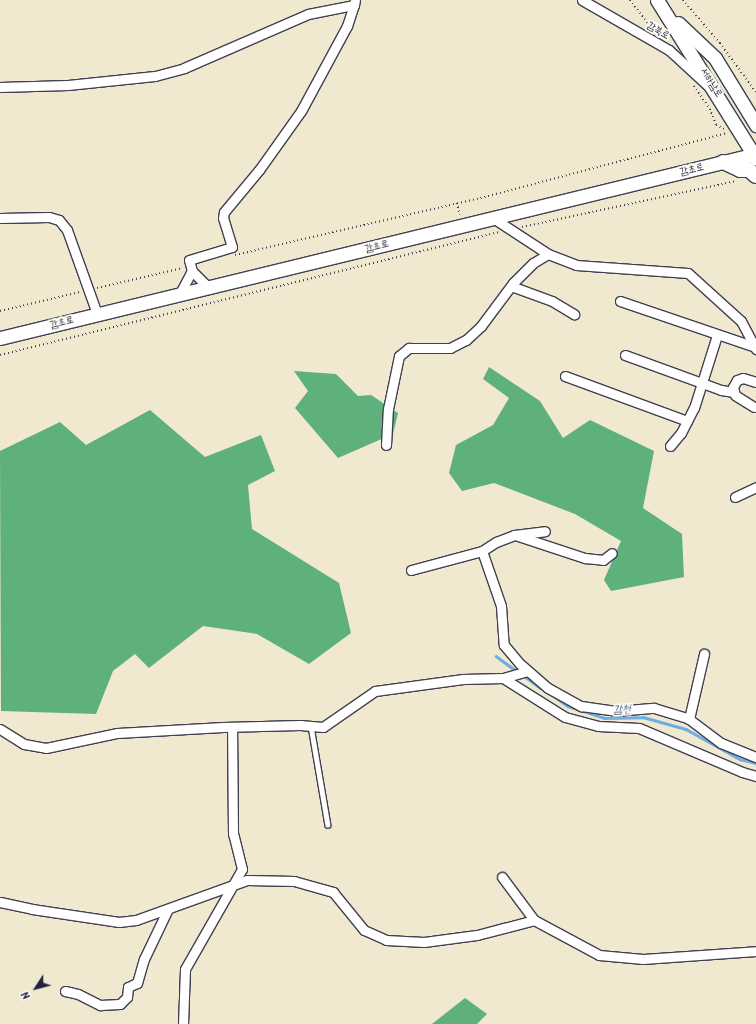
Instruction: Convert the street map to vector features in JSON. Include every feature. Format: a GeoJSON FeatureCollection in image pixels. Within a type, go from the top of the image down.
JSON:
{"type":"FeatureCollection","features":[{"type":"Feature","properties":{"kind":"main road","name":"서하남로"},"geometry":{"type":"LineString","coordinates":[[661,4],[755,156]]}},
{"type":"Feature","properties":{"kind":"main road","name":"서하남로"},"geometry":{"type":"LineString","coordinates":[[661,4],[715,58],[756,125]]}},
{"type":"Feature","properties":{"kind":"main road","name":"감초로"},"geometry":{"type":"LineString","coordinates":[[0,338],[723,162],[755,156]]}},
{"type":"Feature","properties":{"kind":"main road"},"geometry":{"type":"LineString","coordinates":[[723,162],[740,170],[748,170],[750,178]]}},
{"type":"Feature","properties":{"kind":"street","name":"감북로"},"geometry":{"type":"LineString","coordinates":[[582,0],[669,50],[716,92]]}},
{"type":"Feature","properties":{"kind":"street"},"geometry":{"type":"LineString","coordinates":[[0,87],[68,85],[155,76],[184,68],[308,14],[354,2]]}},
{"type":"Feature","properties":{"kind":"street"},"geometry":{"type":"LineString","coordinates":[[209,288],[191,268],[189,260],[232,247],[223,218],[224,212],[259,170],[301,111],[347,26],[354,2]]}},
{"type":"Feature","properties":{"kind":"street"},"geometry":{"type":"LineString","coordinates":[[0,218],[49,217],[59,220],[67,230],[87,290],[97,314]]}},
{"type":"Feature","properties":{"kind":"street"},"geometry":{"type":"LineString","coordinates":[[493,218],[548,254],[576,265],[688,273],[741,321],[755,348]]}},
{"type":"Feature","properties":{"kind":"street"},"geometry":{"type":"LineString","coordinates":[[386,445],[388,409],[398,356],[409,348],[450,348],[466,340],[481,326],[511,286],[533,263],[548,254]]}},
{"type":"Feature","properties":{"kind":"street"},"geometry":{"type":"LineString","coordinates":[[179,295],[191,268]]}},
{"type":"Feature","properties":{"kind":"street"},"geometry":{"type":"LineString","coordinates":[[511,286],[552,301],[574,314]]}},
{"type":"Feature","properties":{"kind":"street"},"geometry":{"type":"LineString","coordinates":[[620,301],[755,348]]}},
{"type":"Feature","properties":{"kind":"street"},"geometry":{"type":"LineString","coordinates":[[670,446],[687,421],[702,383],[717,334]]}},
{"type":"Feature","properties":{"kind":"street"},"geometry":{"type":"LineString","coordinates":[[625,355],[702,383],[734,392]]}},
{"type":"Feature","properties":{"kind":"street"},"geometry":{"type":"LineString","coordinates":[[565,376],[687,421]]}},
{"type":"Feature","properties":{"kind":"street"},"geometry":{"type":"LineString","coordinates":[[754,407],[735,395],[733,386],[737,380],[743,378],[756,382]]}},
{"type":"Feature","properties":{"kind":"street"},"geometry":{"type":"LineString","coordinates":[[735,497],[756,488]]}},
{"type":"Feature","properties":{"kind":"street"},"geometry":{"type":"LineString","coordinates":[[411,570],[482,551],[496,542],[514,535],[545,531]]}},
{"type":"Feature","properties":{"kind":"street"},"geometry":{"type":"LineString","coordinates":[[514,535],[585,558],[603,560],[612,553]]}},
{"type":"Feature","properties":{"kind":"street"},"geometry":{"type":"LineString","coordinates":[[482,551],[501,606],[504,644],[527,671],[548,688],[581,706],[616,711],[654,708],[689,719],[721,743],[756,758]]}},
{"type":"Feature","properties":{"kind":"street"},"geometry":{"type":"LineString","coordinates":[[689,719],[704,654]]}},
{"type":"Feature","properties":{"kind":"street"},"geometry":{"type":"LineString","coordinates":[[0,729],[24,744],[46,748],[117,733],[232,727],[323,727],[375,691],[463,679],[507,677],[527,671]]}},
{"type":"Feature","properties":{"kind":"street"},"geometry":{"type":"LineString","coordinates":[[507,677],[565,717],[598,726],[639,728],[742,772],[756,776]]}},
{"type":"Feature","properties":{"kind":"street"},"geometry":{"type":"LineString","coordinates":[[183,1024],[185,968],[235,884],[242,869],[233,834],[232,727]]}},
{"type":"Feature","properties":{"kind":"street"},"geometry":{"type":"LineString","coordinates":[[502,877],[534,920],[599,955],[643,959],[756,951]]}},
{"type":"Feature","properties":{"kind":"street"},"geometry":{"type":"LineString","coordinates":[[0,902],[32,909],[119,922],[136,920],[247,880],[294,882],[332,892],[364,930],[386,940],[424,942],[477,935],[534,920]]}},
{"type":"Feature","properties":{"kind":"street"},"geometry":{"type":"LineString","coordinates":[[65,991],[78,994],[100,1005],[120,1004],[127,997],[128,987],[137,983],[144,959],[168,909]]}},
{"type":"Feature","properties":{"kind":"lane"},"geometry":{"type":"LineString","coordinates":[[311,726],[328,825]]}},
{"type":"Feature","properties":{"kind":"path"},"geometry":{"type":"LineString","coordinates":[[683,0],[720,43],[756,92]]}},
{"type":"Feature","properties":{"kind":"path"},"geometry":{"type":"LineString","coordinates":[[229,257],[492,195],[731,132]]}},
{"type":"Feature","properties":{"kind":"path"},"geometry":{"type":"LineString","coordinates":[[0,356],[511,229],[750,178]]}},
{"type":"Feature","properties":{"kind":"path"},"geometry":{"type":"LineString","coordinates":[[0,311],[87,290],[191,268]]}},
{"type":"Feature","properties":{"kind":"green space"},"geometry":{"type":"Polygon","coordinates":[[[489,367],[540,401],[563,438],[590,420],[654,451],[643,508],[682,534],[684,577],[611,591],[604,580],[621,541],[575,514],[494,483],[462,491],[449,473],[456,445],[493,425],[509,398],[483,379],[489,367]]]}},
{"type":"Feature","properties":{"kind":"green space"},"geometry":{"type":"Polygon","coordinates":[[[294,371],[336,374],[358,396],[371,395],[398,413],[393,434],[338,458],[295,408],[308,391],[294,371]]]}},
{"type":"Feature","properties":{"kind":"green space"},"geometry":{"type":"Polygon","coordinates":[[[150,410],[205,457],[261,435],[275,471],[248,485],[252,529],[339,583],[351,633],[309,664],[257,634],[203,626],[149,668],[135,654],[113,671],[96,714],[1,711],[0,451],[60,422],[86,445],[150,410]]]}},
{"type":"Feature","properties":{"kind":"green space"},"geometry":{"type":"Polygon","coordinates":[[[465,998],[487,1014],[477,1024],[432,1024],[465,998]]]}},
{"type":"Feature","properties":{"kind":"waterway","name":"감천"},"geometry":{"type":"LineString","coordinates":[[496,656],[517,671]]}},
{"type":"Feature","properties":{"kind":"waterway","name":"감천"},"geometry":{"type":"LineString","coordinates":[[523,675],[541,688]]}},
{"type":"Feature","properties":{"kind":"waterway","name":"감천"},"geometry":{"type":"LineString","coordinates":[[554,696],[568,706],[604,718],[643,717],[686,729],[740,759],[756,763]]}}]}
